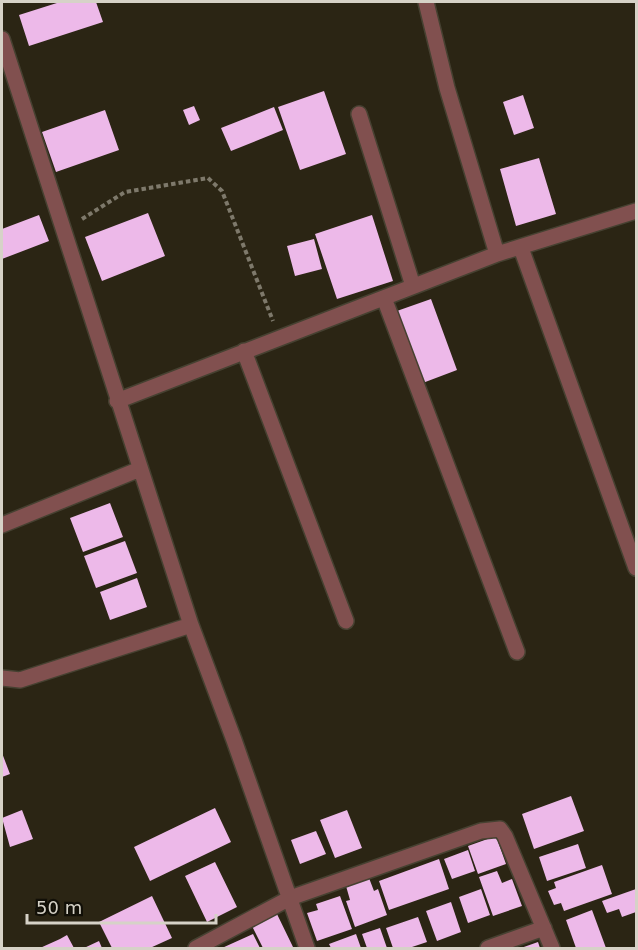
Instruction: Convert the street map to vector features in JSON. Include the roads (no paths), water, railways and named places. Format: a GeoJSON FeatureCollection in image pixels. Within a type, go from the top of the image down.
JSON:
{"type":"FeatureCollection","features":[{"type":"Feature","properties":{"kind":"street"},"geometry":{"type":"LineString","coordinates":[[426,2],[447,88],[497,254]]}},
{"type":"Feature","properties":{"kind":"street"},"geometry":{"type":"LineString","coordinates":[[2,39],[191,625],[307,948]]}},
{"type":"Feature","properties":{"kind":"street"},"geometry":{"type":"LineString","coordinates":[[359,114],[413,286]]}},
{"type":"Feature","properties":{"kind":"street"},"geometry":{"type":"LineString","coordinates":[[117,401],[497,254],[636,211]]}},
{"type":"Feature","properties":{"kind":"street"},"geometry":{"type":"LineString","coordinates":[[520,248],[636,568]]}},
{"type":"Feature","properties":{"kind":"street"},"geometry":{"type":"LineString","coordinates":[[384,298],[517,652]]}},
{"type":"Feature","properties":{"kind":"street"},"geometry":{"type":"LineString","coordinates":[[244,351],[346,621]]}},
{"type":"Feature","properties":{"kind":"street"},"geometry":{"type":"LineString","coordinates":[[2,525],[140,469]]}},
{"type":"Feature","properties":{"kind":"street"},"geometry":{"type":"LineString","coordinates":[[2,678],[20,680],[191,625]]}},
{"type":"Feature","properties":{"kind":"street"},"geometry":{"type":"LineString","coordinates":[[196,948],[290,898],[481,831],[495,829],[500,830],[506,836],[552,948]]}},
{"type":"Feature","properties":{"kind":"street"},"geometry":{"type":"LineString","coordinates":[[488,948],[544,928]]}}]}
